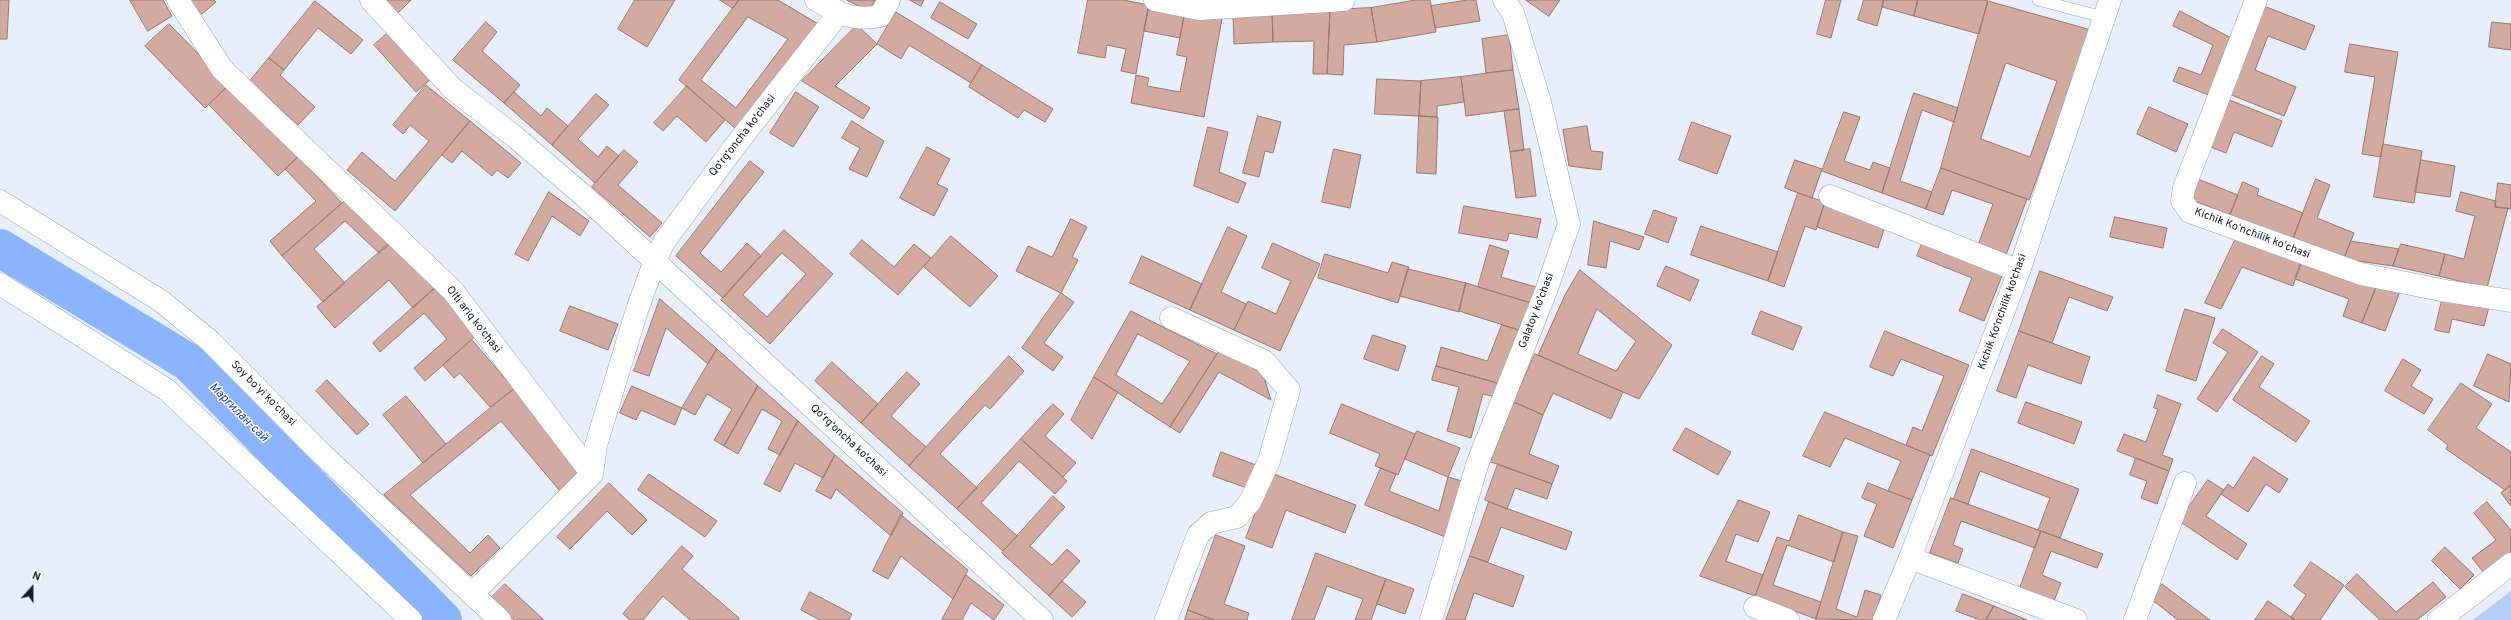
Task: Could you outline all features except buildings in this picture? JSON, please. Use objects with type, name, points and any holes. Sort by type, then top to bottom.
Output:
[{"type":"street","name":"Olti ariq ko'chasi","points":[[178,0],[222,69],[453,291],[592,474]]},
{"type":"street","points":[[371,0],[453,89],[515,137],[578,191],[654,263]]},
{"type":"street","points":[[816,0],[840,13],[864,20],[880,16],[889,0]]},
{"type":"street","points":[[1156,0],[1199,9],[1344,0]]},
{"type":"street","name":"Galatoy ko'chasi","points":[[1431,620],[1478,462],[1546,291],[1569,224],[1540,102],[1513,13],[1504,0]]},
{"type":"street","name":"Kichik Koʻnchilik koʻchasi","points":[[2256,0],[2184,188],[2182,201],[2190,212],[2361,274],[2446,291],[2511,301]]},
{"type":"street","name":"Kichik Ko‘nchilik ko‘chasi","points":[[1884,620],[1910,558],[2020,271],[2107,8]]},
{"type":"street","name":"Qo‘rg‘oncha ko‘chasi","points":[[592,474],[596,445],[654,263],[664,242],[734,146],[840,13]]},
{"type":"street","points":[[1830,196],[2020,271]]},
{"type":"street","name":"Soy boʻyi koʻchasi","points":[[0,201],[161,301],[210,341],[322,454],[500,620]]},
{"type":"street","name":"Qo‘rg‘oncha ko‘chasi","points":[[654,263],[1042,620]]},
{"type":"street","points":[[0,284],[167,390],[411,620]]},
{"type":"street","points":[[1166,620],[1198,535],[1211,523],[1237,517],[1250,502],[1269,461],[1288,390],[1264,361],[1171,318]]},
{"type":"street","points":[[472,594],[592,474]]},
{"type":"street","points":[[2135,620],[2185,483]]},
{"type":"street","points":[[1910,558],[2076,620]]},
{"type":"street","points":[[2439,620],[2511,564]]},
{"type":"street","points":[[1755,607],[1780,619]]},
{"type":"lane","points":[[2038,0],[2107,8]]},
{"type":"shaded area","points":[[2511,591],[2511,620],[2473,620]]},
{"type":"waterway","name":"Маргилан-сай","points":[[0,248],[188,362],[443,620]]}]
